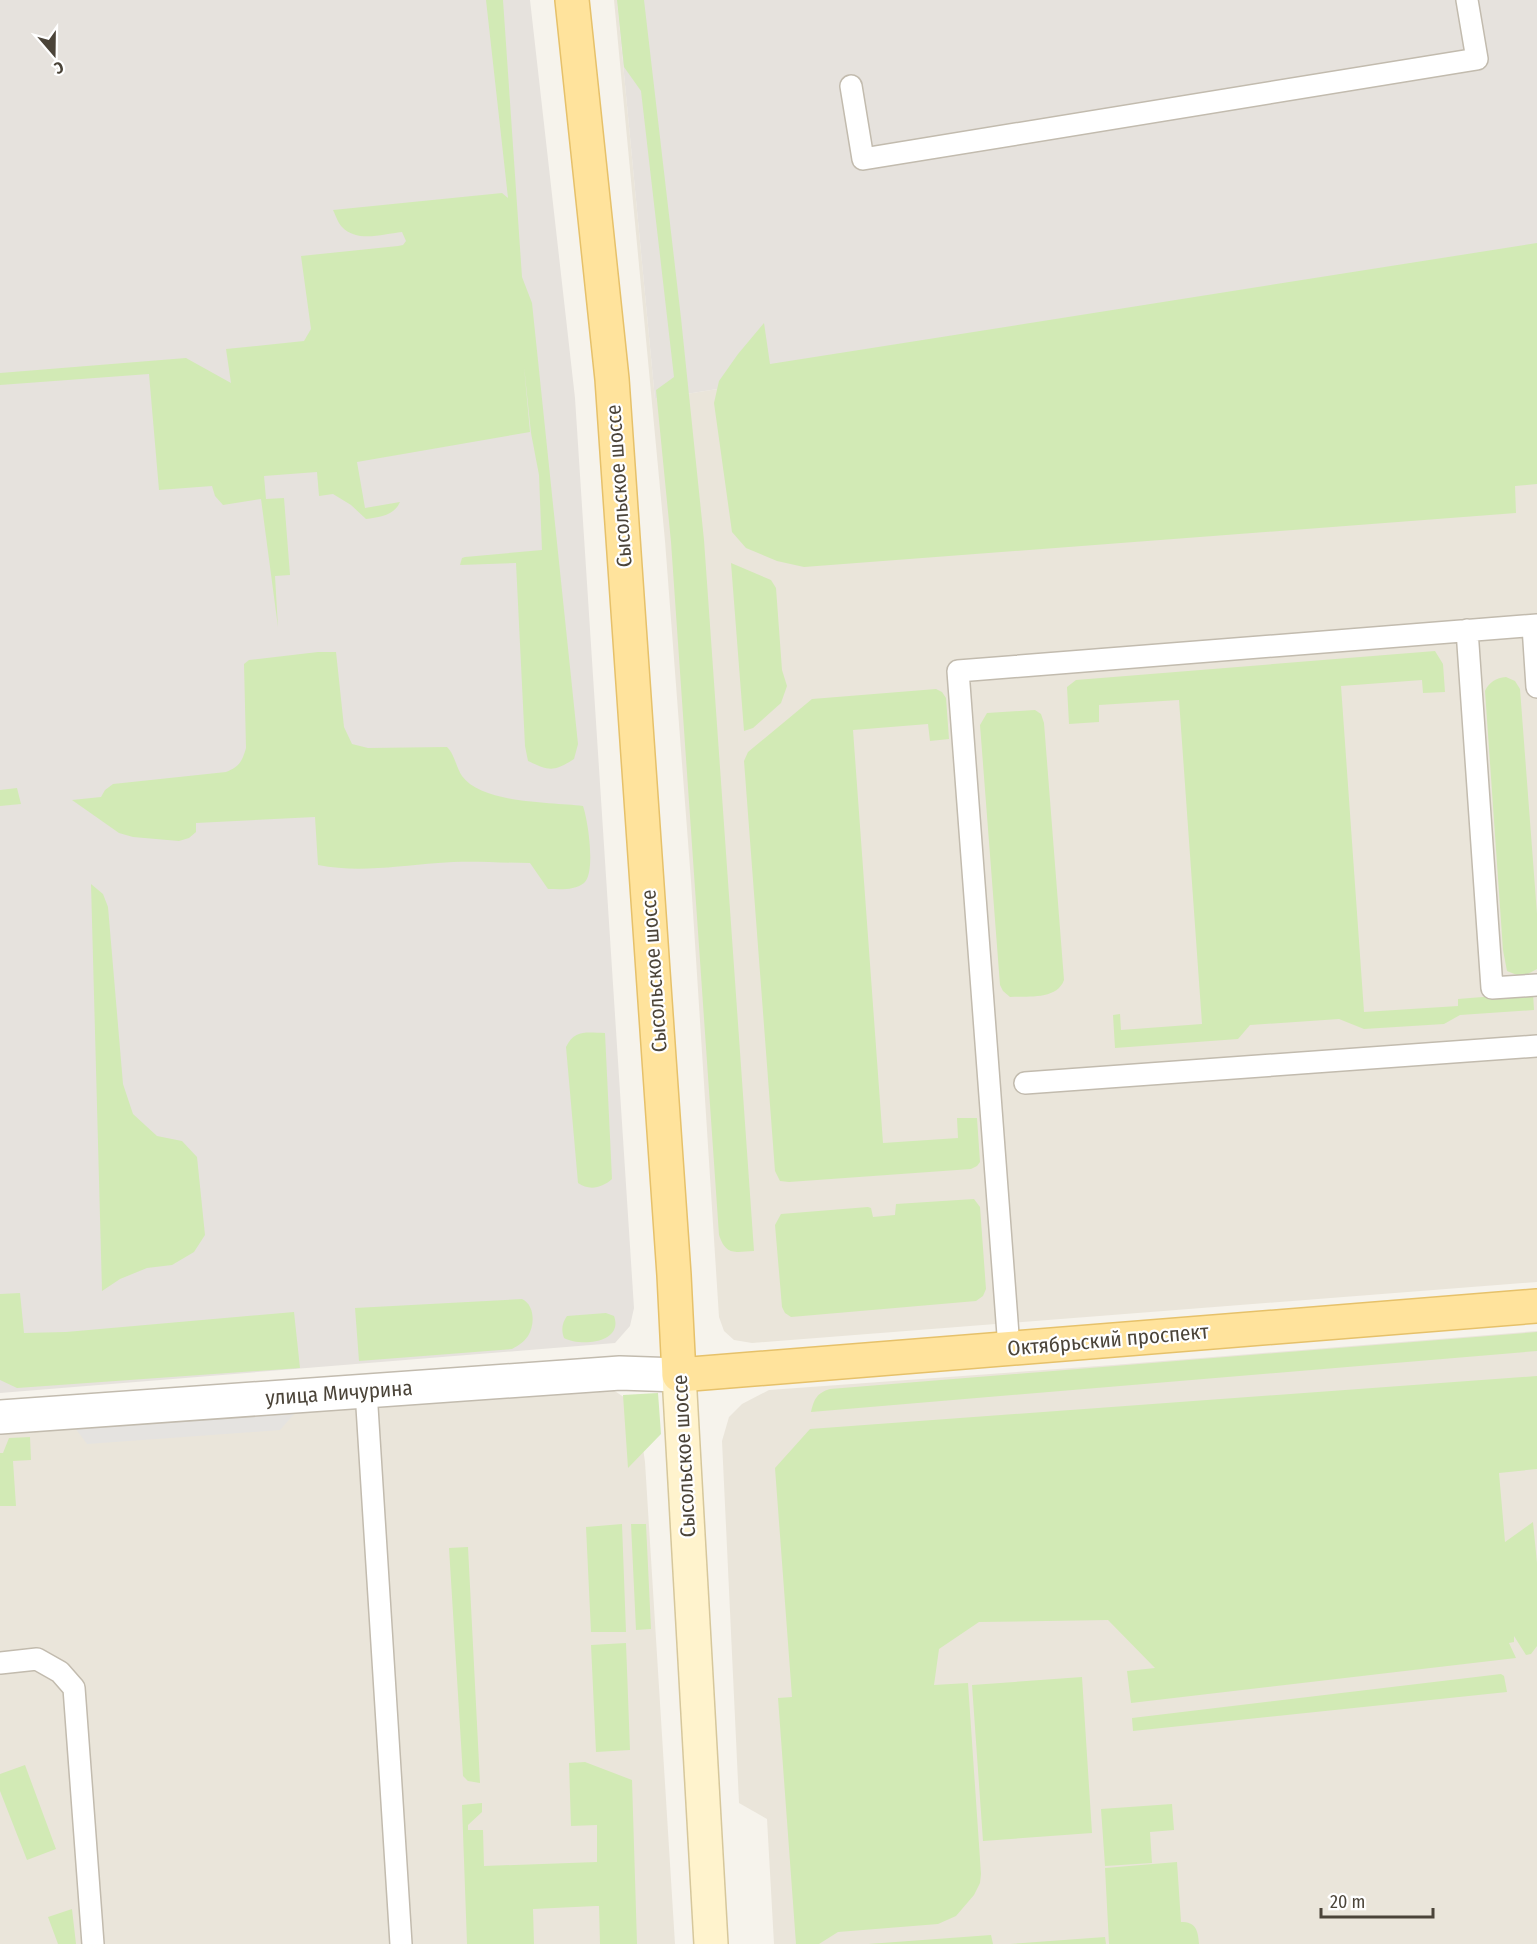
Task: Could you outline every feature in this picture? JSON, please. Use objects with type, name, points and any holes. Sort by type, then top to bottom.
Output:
[{"type":"main road","name":"Сысольское шоссе","points":[[572,0],[612,380],[673,1251],[711,1944]]},
{"type":"main road","name":"Октябрьский проспект","points":[[679,1375],[1537,1306]]},
{"type":"street","name":"улица Мичурина","points":[[0,1417],[620,1373],[679,1375]]},
{"type":"lane","points":[[851,86],[863,159],[1477,59],[1467,0]]},
{"type":"lane","points":[[1009,1348],[958,671],[1535,626],[1537,687]]},
{"type":"lane","points":[[1467,630],[1492,988],[1537,985]]},
{"type":"lane","points":[[1025,1083],[1537,1046]]},
{"type":"lane","points":[[366,1391],[401,1944]]},
{"type":"lane","points":[[0,1663],[37,1659],[60,1672],[74,1688],[93,1944]]},
{"type":"shaded area","points":[[0,0],[530,0],[575,398],[634,1308],[630,1326],[615,1343],[0,1393]]},
{"type":"shaded area","points":[[614,0],[617,0],[655,399],[1537,258],[1537,1282],[752,1343],[734,1340],[724,1331],[719,1317],[691,881],[665,541]]},
{"type":"shaded area","points":[[617,0],[1537,0],[1537,258],[655,399]]},
{"type":"shaded area","points":[[1537,1331],[1537,1944],[774,1944],[767,1819],[739,1803],[722,1441],[729,1417],[742,1404],[769,1390]]},
{"type":"shaded area","points":[[588,1383],[613,1390],[627,1399],[639,1421],[645,1462],[675,1944],[0,1944],[0,1429]]},
{"type":"shaded area","points":[[295,1413],[280,1430],[87,1444],[75,1428]]},
{"type":"green space","points":[[486,0],[503,0],[522,277],[532,303],[578,744],[574,759],[551,769],[528,761],[525,746],[516,563],[460,565],[462,558],[465,557],[542,550],[539,475],[531,433],[524,366],[530,432],[357,462],[365,508],[400,502],[386,515],[366,519],[351,505],[333,494],[319,496],[317,472],[264,476],[266,499],[284,498],[290,575],[275,576],[278,627],[261,499],[223,505],[215,496],[212,486],[159,490],[149,374],[0,385],[0,373],[186,358],[231,383],[226,349],[304,341],[311,329],[301,256],[398,246],[403,245],[406,241],[402,232],[370,236],[355,235],[341,225],[333,210],[502,193],[508,198]]},
{"type":"green space","points":[[617,0],[644,0],[681,318],[704,540],[754,1251],[728,1250],[719,1235],[671,542],[656,390],[674,377],[641,91],[624,67]]},
{"type":"green space","points":[[1537,243],[1537,484],[1515,486],[1516,513],[804,567],[777,561],[746,548],[732,532],[714,403],[719,381],[764,323],[770,364]]},
{"type":"green space","points":[[731,563],[771,580],[776,588],[782,670],[787,686],[781,703],[753,728],[744,731]]},
{"type":"green space","points":[[1435,651],[1443,664],[1445,692],[1423,693],[1422,680],[1341,686],[1364,1012],[1458,1006],[1458,999],[1533,993],[1534,1010],[1460,1015],[1444,1024],[1364,1029],[1339,1019],[1250,1025],[1238,1039],[1115,1048],[1113,1015],[1120,1014],[1121,1030],[1202,1024],[1179,700],[1099,705],[1099,722],[1069,724],[1067,687],[1076,680]]},
{"type":"green space","points":[[336,652],[344,727],[352,744],[368,748],[447,747],[462,776],[485,792],[518,800],[583,806],[589,834],[590,858],[590,869],[584,883],[571,888],[548,889],[530,863],[461,862],[363,869],[318,865],[315,817],[196,823],[196,832],[189,838],[179,841],[133,837],[119,833],[72,800],[101,797],[105,790],[113,784],[226,772],[234,768],[241,760],[246,748],[244,664],[249,660]]},
{"type":"green space","points":[[1506,677],[1515,681],[1520,689],[1537,914],[1537,969],[1522,977],[1507,971],[1503,950],[1485,691],[1493,681]]},
{"type":"green space","points":[[936,689],[946,698],[949,739],[930,741],[928,724],[853,730],[883,1143],[958,1138],[957,1118],[977,1118],[980,1162],[971,1169],[780,1181],[775,1171],[744,761],[748,752],[812,699]]},
{"type":"green space","points":[[1035,710],[1041,714],[1044,723],[1064,980],[1055,991],[1049,994],[1010,997],[1000,985],[980,725],[987,713]]},
{"type":"green space","points":[[17,788],[21,804],[0,806],[0,790]]},
{"type":"green space","points":[[91,884],[103,894],[108,907],[123,1084],[133,1114],[157,1136],[182,1141],[197,1157],[205,1235],[194,1252],[172,1265],[147,1268],[120,1279],[102,1291]]},
{"type":"green space","points":[[582,1033],[605,1033],[612,1179],[604,1185],[591,1188],[578,1183],[566,1047],[573,1037]]},
{"type":"green space","points":[[974,1199],[980,1207],[986,1289],[983,1296],[976,1301],[791,1317],[785,1313],[782,1307],[775,1225],[781,1214],[868,1207],[871,1208],[873,1217],[895,1215],[896,1204]]},
{"type":"green space","points":[[20,1293],[24,1333],[66,1332],[294,1312],[300,1368],[17,1388],[0,1380],[0,1294]]},
{"type":"green space","points":[[522,1299],[531,1310],[532,1326],[525,1340],[512,1349],[359,1361],[355,1308]]},
{"type":"green space","points":[[606,1313],[614,1316],[615,1325],[613,1332],[607,1337],[589,1342],[571,1341],[564,1338],[562,1327],[567,1316]]},
{"type":"green space","points":[[1537,1332],[1537,1351],[811,1412],[817,1397],[830,1389]]},
{"type":"green space","points":[[1537,1376],[1537,1469],[1499,1473],[1505,1542],[1533,1522],[1537,1563],[1537,1646],[1531,1654],[1526,1655],[1514,1636],[1514,1642],[1509,1643],[1516,1658],[1131,1703],[1127,1671],[1155,1668],[1108,1620],[979,1622],[939,1649],[934,1685],[968,1683],[981,1874],[980,1883],[974,1895],[956,1916],[938,1924],[838,1932],[819,1944],[796,1944],[778,1698],[792,1697],[775,1468],[810,1429]]},
{"type":"green space","points":[[658,1393],[661,1434],[628,1468],[623,1395]]},
{"type":"green space","points":[[30,1437],[31,1460],[13,1461],[16,1506],[0,1506],[0,1453],[3,1453],[9,1438]]},
{"type":"green space","points":[[622,1524],[626,1632],[591,1632],[586,1527]]},
{"type":"green space","points":[[631,1524],[646,1524],[651,1629],[636,1630]]},
{"type":"green space","points":[[468,1547],[480,1783],[468,1781],[463,1776],[449,1548]]},
{"type":"green space","points":[[626,1643],[630,1750],[596,1752],[591,1645]]},
{"type":"green space","points":[[1501,1674],[1504,1676],[1507,1692],[1133,1731],[1132,1718]]},
{"type":"green space","points":[[1082,1677],[1092,1833],[983,1841],[972,1685]]},
{"type":"green space","points":[[585,1762],[632,1780],[637,1944],[600,1944],[599,1906],[596,1906],[533,1909],[534,1944],[467,1944],[462,1805],[482,1803],[482,1812],[468,1825],[468,1830],[483,1830],[484,1866],[597,1862],[597,1825],[571,1826],[569,1763]]},
{"type":"green space","points":[[25,1765],[56,1849],[27,1860],[0,1791],[0,1774]]},
{"type":"green space","points":[[1172,1804],[1174,1830],[1150,1832],[1152,1863],[1105,1866],[1101,1809]]},
{"type":"green space","points":[[1177,1862],[1181,1922],[1193,1925],[1199,1944],[1109,1944],[1105,1868]]},
{"type":"green space","points":[[72,1909],[76,1944],[58,1944],[48,1917]]},
{"type":"green space","points":[[991,1935],[993,1944],[868,1944]]},
{"type":"green space","points":[[1105,1937],[1106,1944],[1010,1944]]}]
